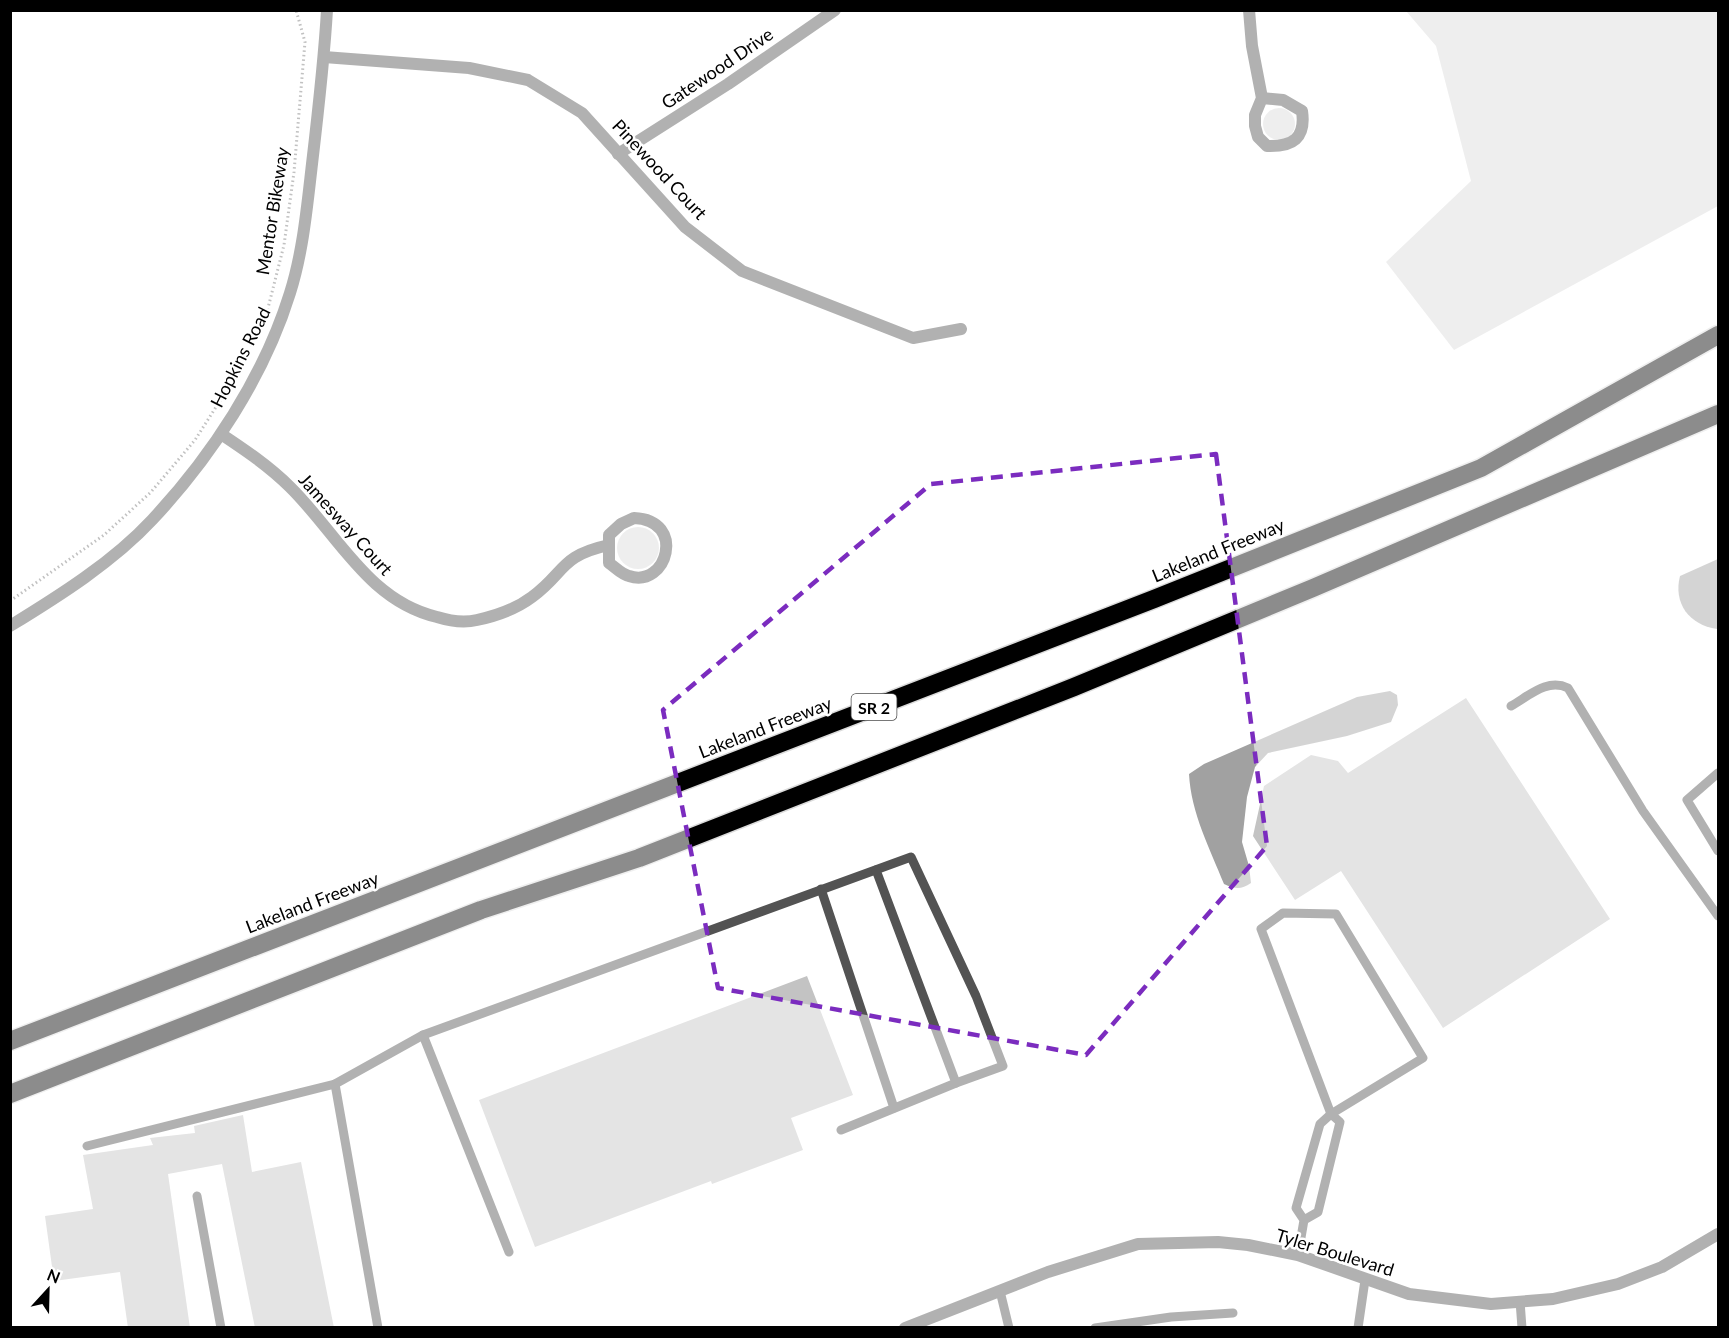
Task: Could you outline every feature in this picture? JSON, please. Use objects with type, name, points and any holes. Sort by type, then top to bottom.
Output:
[{"type":"highway","name":"Lakeland Freeway","points":[[10,1041],[1154,599],[1481,468],[1719,335]]},
{"type":"highway","points":[[10,1094],[481,910],[639,858],[1074,687],[1313,588],[1719,414]]},
{"type":"street","name":"Hopkins Road","points":[[10,626],[109,557],[150,522],[221,434],[262,360],[290,293],[308,202],[327,10]]},
{"type":"street","name":"Gatewood Drive","points":[[618,154],[728,84],[835,10]]},
{"type":"street","points":[[1249,10],[1252,46],[1262,98],[1255,115],[1258,136],[1267,146],[1281,147],[1291,143],[1300,134],[1304,125],[1302,111],[1283,100],[1262,98]]},
{"type":"street","name":"Pinewood Court","points":[[324,57],[469,68],[528,80],[582,113],[686,226],[742,271],[913,338],[961,329]]},
{"type":"street","name":"Jamesway Court","points":[[221,434],[256,457],[290,487],[373,583],[395,601],[418,613],[454,621],[475,621],[505,612],[532,597],[568,560],[584,551],[609,545]]},
{"type":"street","points":[[634,518],[654,522],[667,539],[667,551],[660,567],[642,578],[630,577],[609,563],[609,545],[609,535],[621,524],[634,518]]},
{"type":"street","name":"Tyler Boulevard","points":[[905,1328],[1048,1272],[1138,1244],[1218,1242],[1298,1255],[1409,1294],[1491,1304],[1553,1299],[1618,1284],[1662,1267],[1719,1234]]},
{"type":"lane","points":[[1511,706],[1550,684],[1568,688],[1643,811],[1719,916]]},
{"type":"lane","points":[[1719,773],[1687,800],[1719,852]]},
{"type":"lane","points":[[87,1146],[335,1084],[423,1035],[911,857],[976,996],[1003,1066],[841,1130]]},
{"type":"lane","points":[[876,870],[956,1083]]},
{"type":"lane","points":[[821,890],[894,1108]]},
{"type":"lane","points":[[1298,1255],[1304,1220],[1296,1208],[1320,1124],[1332,1114],[1423,1058],[1336,914],[1283,913],[1261,929],[1332,1114],[1340,1122],[1317,1212],[1304,1220]]},
{"type":"lane","points":[[423,1035],[509,1252]]},
{"type":"lane","points":[[335,1084],[378,1328]]},
{"type":"lane","points":[[197,1196],[221,1328]]},
{"type":"lane","points":[[1358,1328],[1365,1280]]},
{"type":"lane","points":[[1000,1290],[1009,1328]]},
{"type":"lane","points":[[1520,1301],[1522,1328]]},
{"type":"lane","points":[[1095,1328],[1171,1317],[1233,1313]]},
{"type":"lane","points":[[1168,1328],[1171,1317]]},
{"type":"path","name":"Mentor Bikeway","points":[[10,601],[104,535],[151,492],[195,440],[230,385],[254,339],[267,312],[284,245],[294,171],[305,42],[296,10]]},
{"type":"highlighted area","points":[[1216,454],[1267,846],[1086,1055],[718,988],[663,710],[931,484]]},
{"type":"shaded area","points":[[1406,11],[1718,11],[1718,206],[1454,350],[1386,262],[1471,181],[1436,46]]},
{"type":"shaded area","points":[[1279,108],[1291,112],[1295,124],[1291,136],[1279,140],[1267,136],[1263,124],[1267,112]]},
{"type":"shaded area","points":[[638,527],[653,533],[659,548],[653,563],[638,569],[623,563],[617,548],[623,533]]},
{"type":"shaded area","points":[[1718,559],[1717,629],[1707,627],[1691,618],[1681,604],[1678,586],[1680,576]]},
{"type":"shaded area","points":[[1390,691],[1397,695],[1398,705],[1391,722],[1347,736],[1268,753],[1255,767],[1247,797],[1242,842],[1251,883],[1238,888],[1224,884],[1197,817],[1189,774],[1204,764],[1357,697]]},
{"type":"building","points":[[1466,698],[1610,919],[1443,1028],[1341,871],[1295,900],[1253,836],[1264,786],[1311,755],[1338,761],[1348,773]]},
{"type":"building","points":[[807,976],[853,1095],[791,1118],[803,1150],[712,1184],[711,1181],[535,1247],[479,1100]]},
{"type":"building","points":[[243,1115],[252,1172],[301,1162],[334,1328],[255,1328],[222,1164],[168,1174],[190,1328],[128,1328],[120,1272],[54,1281],[45,1216],[93,1209],[83,1155],[153,1145],[150,1138],[195,1133],[194,1126]]}]
